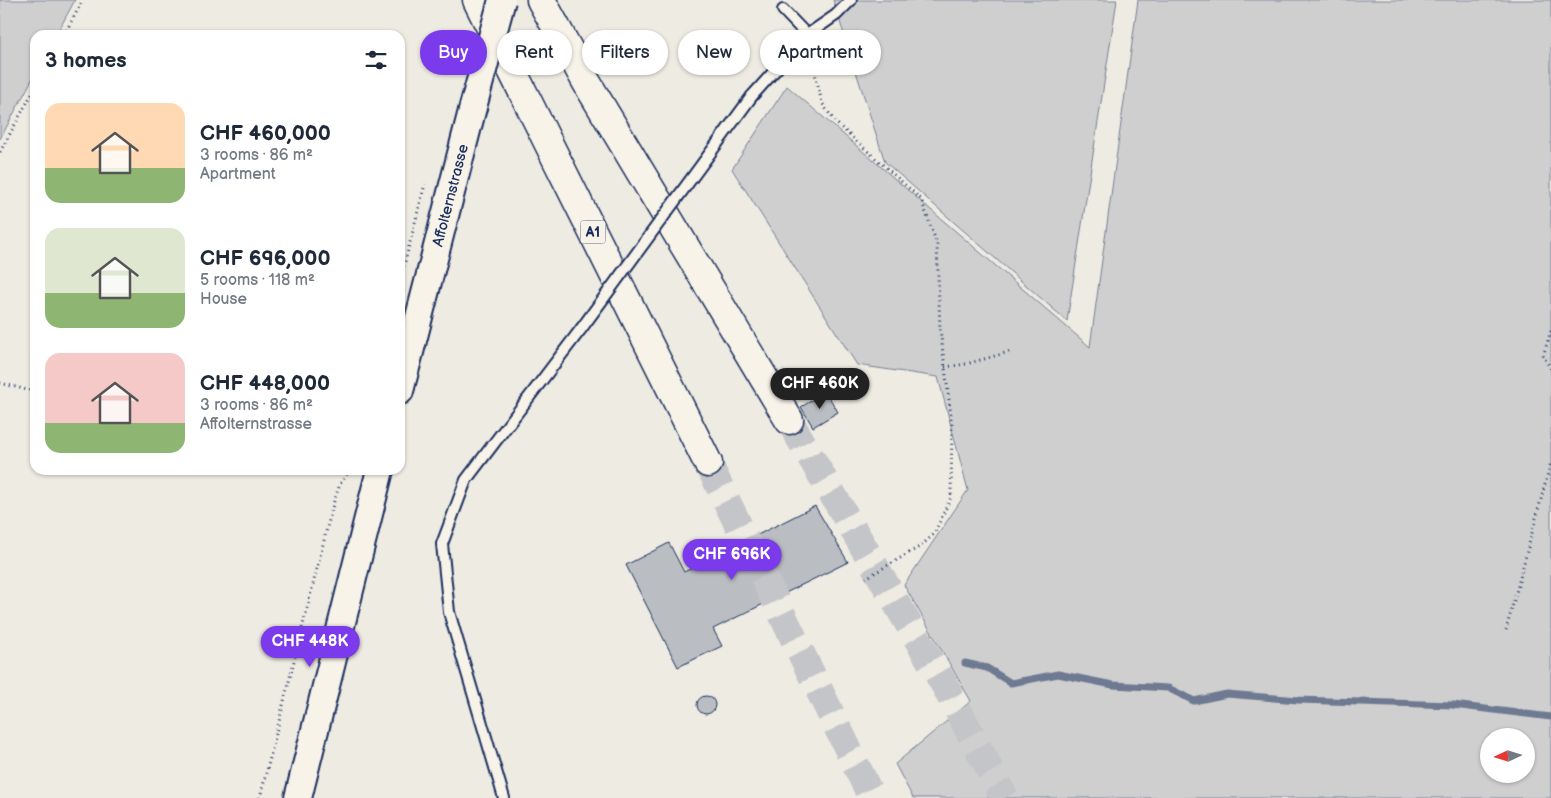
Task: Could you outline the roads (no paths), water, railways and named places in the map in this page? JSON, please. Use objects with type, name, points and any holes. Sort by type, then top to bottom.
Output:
[{"type":"highway","name":"A1","points":[[477,0],[708,463]]},
{"type":"highway","points":[[541,0],[588,83],[789,420]]},
{"type":"street","name":"Affolternstrasse","points":[[405,372],[502,0]]},
{"type":"street","points":[[298,798],[379,475]]},
{"type":"lane","points":[[814,30],[836,15],[851,0]]},
{"type":"lane","points":[[783,10],[802,30]]},
{"type":"lane","points":[[504,798],[449,612],[442,544],[466,480],[752,96],[771,75]]},
{"type":"waterway","points":[[965,663],[987,668],[1011,683],[1058,674],[1113,685],[1168,688],[1194,701],[1227,694],[1298,700],[1453,705],[1551,717]]},
{"type":"tunnel","points":[[789,420],[945,686],[1005,798]]},
{"type":"tunnel","points":[[708,463],[872,798]]}]
